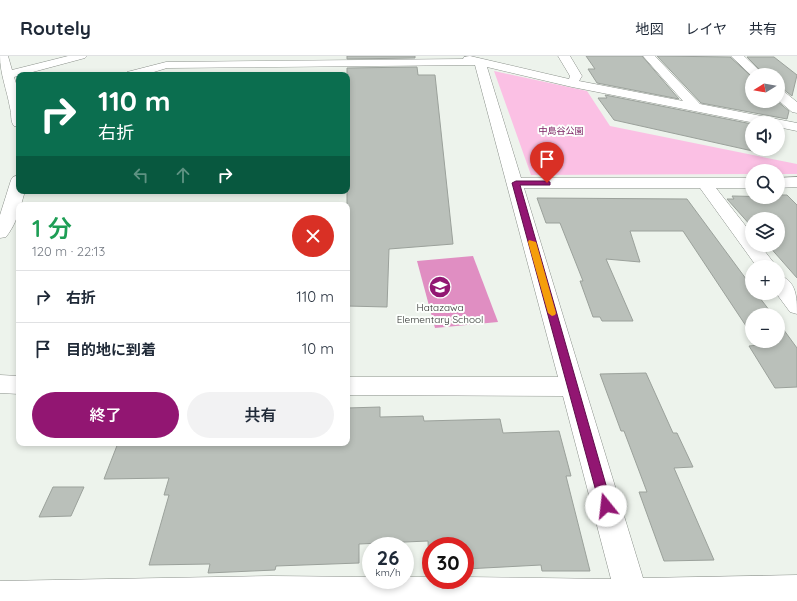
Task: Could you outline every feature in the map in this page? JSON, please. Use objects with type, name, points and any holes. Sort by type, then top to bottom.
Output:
[{"type":"street","points":[[2,56],[8,75],[14,109]]},
{"type":"street","points":[[20,72],[81,56]]},
{"type":"street","points":[[139,72],[170,61],[210,56]]},
{"type":"street","points":[[457,56],[572,83],[745,116]]},
{"type":"street","points":[[564,56],[576,76],[572,83]]},
{"type":"street","points":[[649,56],[695,106]]},
{"type":"street","points":[[736,56],[750,68]]},
{"type":"street","points":[[170,61],[480,62]]},
{"type":"street","points":[[480,62],[516,183],[632,598]]},
{"type":"street","points":[[8,75],[16,73]]},
{"type":"street","points":[[785,99],[797,109]]},
{"type":"street","points":[[785,125],[797,127]]},
{"type":"street","points":[[785,183],[797,182]]},
{"type":"street","points":[[516,183],[745,183]]},
{"type":"street","points":[[705,184],[762,260]]},
{"type":"street","points":[[0,233],[12,208],[16,192]]},
{"type":"street","points":[[785,291],[797,307]]},
{"type":"street","points":[[0,384],[16,385]]},
{"type":"street","points":[[350,386],[573,387]]},
{"type":"street","points":[[0,597],[632,598],[797,591]]},
{"type":"green space","name":"中島谷公園","points":[[494,71],[587,91],[610,126],[745,153],[745,156],[758,156],[797,164],[797,174],[785,174],[785,164],[745,164],[745,174],[531,175]]},
{"type":"shaded area","points":[[473,256],[498,322],[435,328],[417,261]]},
{"type":"building","points":[[347,56],[415,56],[415,58],[347,59]]},
{"type":"building","points":[[586,56],[642,56],[679,99],[597,83],[588,69],[595,69]]},
{"type":"building","points":[[657,56],[730,57],[745,71],[745,108],[785,108],[789,111],[787,119],[785,119],[785,116],[771,116],[701,103]]},
{"type":"building","points":[[747,57],[774,57],[797,75],[792,96],[785,91],[785,68],[758,68]]},
{"type":"building","points":[[417,67],[418,75],[435,75],[453,244],[389,249],[387,307],[350,306],[350,202],[347,202],[347,194],[350,194],[350,72],[347,72],[347,68]]},
{"type":"building","points":[[605,95],[745,123],[745,149],[614,120],[598,98],[607,98]]},
{"type":"building","points":[[785,195],[787,195],[797,205],[797,278],[785,264],[785,260],[781,260],[774,252],[785,252],[785,212],[745,212],[745,219],[727,199],[734,199],[732,196],[745,196],[745,204],[785,204]]},
{"type":"building","points":[[537,198],[687,199],[745,278],[745,300],[761,300],[768,308],[745,308],[745,324],[683,231],[630,231],[640,262],[606,259],[633,321],[602,321],[600,317],[593,317],[580,281],[583,281],[560,223],[546,223]]},
{"type":"building","points":[[785,332],[797,348],[797,387],[775,388],[750,348],[785,348]]},
{"type":"building","points":[[646,373],[673,433],[677,433],[693,467],[674,468],[714,560],[664,561],[639,492],[647,492],[624,431],[621,431],[600,374]]},
{"type":"building","points":[[380,407],[380,417],[423,416],[424,421],[500,419],[503,433],[559,431],[571,476],[566,476],[590,571],[542,571],[541,565],[474,569],[474,537],[422,537],[422,541],[414,542],[414,537],[362,537],[362,544],[359,544],[359,563],[276,566],[275,570],[208,573],[210,564],[149,565],[169,495],[164,495],[169,478],[104,479],[117,446],[350,446],[350,408]]},
{"type":"building","points":[[53,487],[84,487],[71,516],[39,517]]},
{"type":"slow traffic","points":[[532,242],[552,313]]},
{"type":"place","name":"Hatazawa Elementary School","points":[[440,287]]},
{"type":"route","points":[[547,183],[516,183],[606,506]]}]
